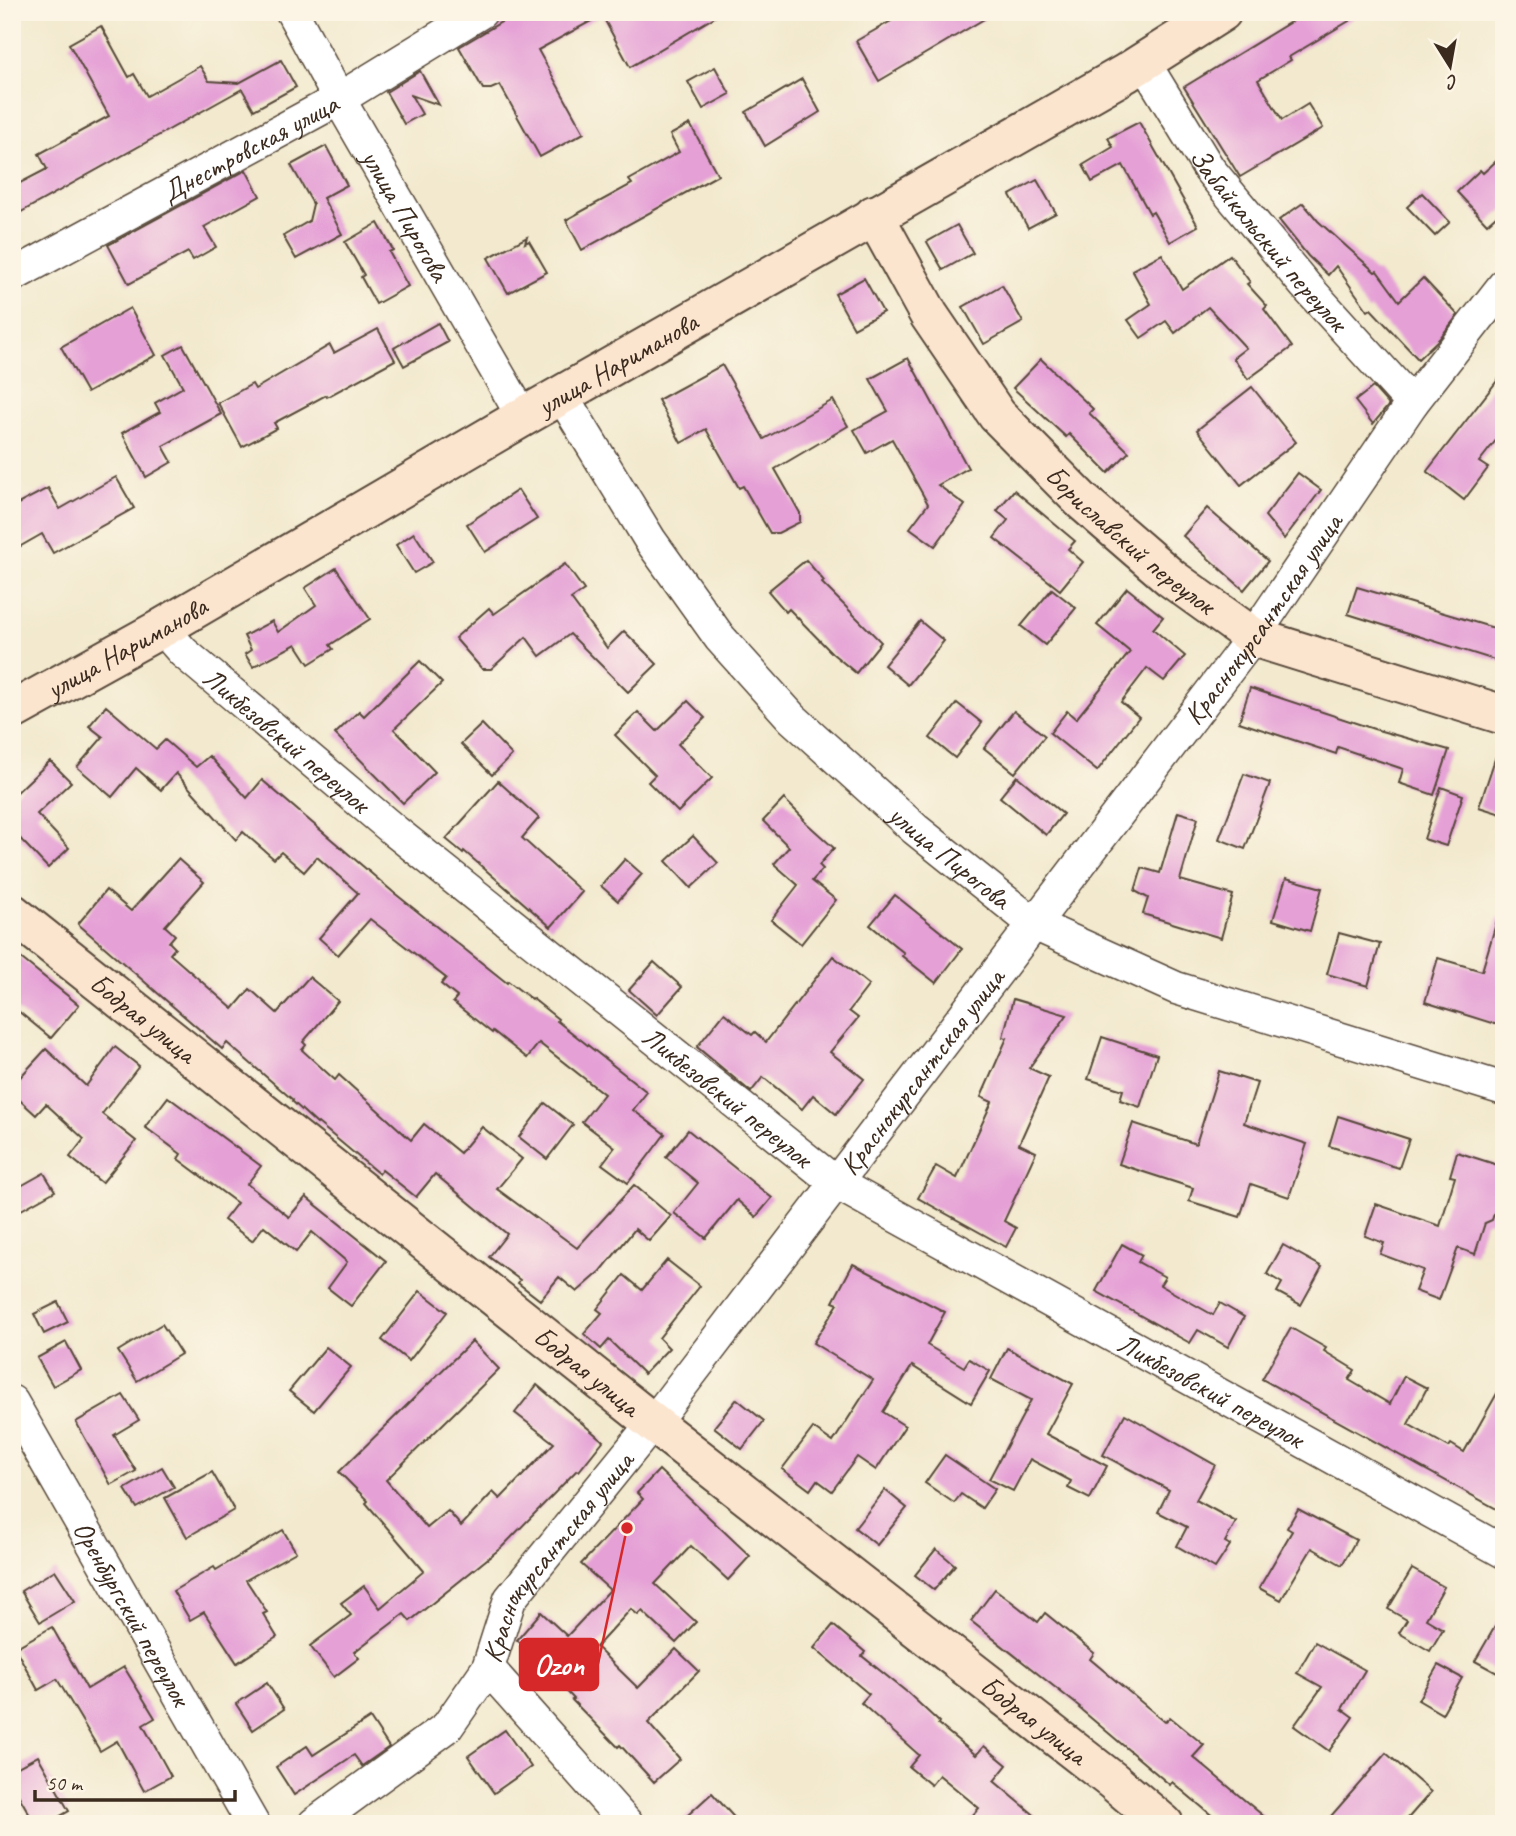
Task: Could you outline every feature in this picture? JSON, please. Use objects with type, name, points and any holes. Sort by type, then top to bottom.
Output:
[{"type":"street","name":"улица Пирогова","points":[[292,12],[339,99],[523,417]]},
{"type":"street","name":"Днестровская улица","points":[[12,276],[339,99],[481,12]]},
{"type":"street","name":"улица Нариманова","points":[[12,711],[163,628],[523,417],[1143,61],[1222,12]]},
{"type":"street","name":"Забайкальский переулок","points":[[1143,61],[1209,169],[1305,285],[1412,404]]},
{"type":"street","name":"Бориславский переулок","points":[[874,215],[929,315],[997,415],[1082,501],[1171,578],[1253,637],[1504,715]]},
{"type":"street","name":"Краснокурсантская улица","points":[[314,1824],[447,1727],[488,1668],[510,1599],[653,1423],[1253,637],[1412,404],[1504,285]]},
{"type":"street","name":"улица Пирогова","points":[[562,396],[650,540],[719,638],[792,718],[905,820],[1034,924],[1176,988],[1504,1089]]},
{"type":"street","name":"Ликбезовский переулок","points":[[163,628],[183,652],[396,832],[836,1183],[1504,1552]]},
{"type":"street","name":"Бодрая улица","points":[[12,913],[653,1423],[1113,1781],[1164,1824]]},
{"type":"street","name":"Оренбургский переулок","points":[[12,1402],[253,1824]]},
{"type":"street","points":[[488,1668],[627,1824]]},
{"type":"building","points":[[518,12],[723,12],[630,67],[602,15],[538,50],[584,133],[540,157],[500,85],[483,89],[459,47]]},
{"type":"building","points":[[907,12],[996,12],[879,81],[856,41]]},
{"type":"building","points":[[1307,12],[1364,12],[1289,57],[1291,60],[1258,80],[1282,120],[1308,104],[1323,128],[1240,177],[1184,87]]},
{"type":"building","points":[[101,26],[129,77],[134,74],[147,96],[200,66],[209,81],[239,83],[281,60],[296,87],[254,110],[242,89],[12,217],[12,187],[47,169],[39,154],[109,116],[69,44]]},
{"type":"building","points":[[715,67],[730,94],[703,109],[688,82]]},
{"type":"building","points":[[420,71],[439,105],[411,95],[422,114],[404,124],[386,92]]},
{"type":"building","points":[[802,79],[820,112],[765,146],[746,112]]},
{"type":"building","points":[[1139,122],[1198,226],[1170,242],[1153,212],[1150,214],[1123,165],[1092,182],[1083,165],[1113,147],[1108,138]]},
{"type":"building","points":[[690,124],[718,175],[582,250],[566,220],[632,184],[629,180],[679,152],[670,135]]},
{"type":"building","points":[[326,146],[347,185],[323,198],[342,234],[296,259],[283,236],[309,221],[313,204],[291,165]]},
{"type":"building","points":[[1504,154],[1504,209],[1487,224],[1457,192],[1480,170],[1483,173]]},
{"type":"building","points":[[246,170],[260,196],[204,227],[216,247],[193,260],[188,252],[129,284],[108,245]]},
{"type":"building","points":[[1037,180],[1056,213],[1028,228],[1010,195]]},
{"type":"building","points":[[1422,193],[1450,222],[1435,236],[1407,207]]},
{"type":"building","points":[[1303,203],[1318,221],[1377,271],[1399,301],[1423,278],[1458,315],[1418,359],[1371,309],[1368,311],[1336,266],[1328,275],[1308,256],[1279,220]]},
{"type":"building","points":[[378,223],[393,250],[389,252],[408,286],[376,304],[361,277],[364,275],[345,242]]},
{"type":"building","points":[[957,225],[973,253],[943,270],[927,242]]},
{"type":"building","points":[[527,237],[525,243],[529,241],[547,272],[508,293],[488,258]]},
{"type":"building","points":[[1162,254],[1182,289],[1230,255],[1250,282],[1247,284],[1267,306],[1264,309],[1292,347],[1248,379],[1233,358],[1246,348],[1208,307],[1175,333],[1166,321],[1141,338],[1128,320],[1151,304],[1132,270]]},
{"type":"building","points":[[864,278],[883,312],[854,328],[835,294]]},
{"type":"building","points":[[1002,285],[1023,322],[984,344],[963,307]]},
{"type":"building","points":[[130,308],[156,355],[87,393],[61,347]]},
{"type":"building","points":[[438,323],[448,342],[404,366],[394,348]]},
{"type":"building","points":[[378,329],[395,360],[274,423],[277,428],[242,447],[218,403],[252,384],[255,389],[330,345],[334,353]]},
{"type":"building","points":[[183,345],[221,414],[163,446],[172,462],[146,477],[122,433],[160,412],[155,403],[183,387],[165,355]]},
{"type":"building","points":[[908,358],[968,468],[938,485],[965,505],[935,546],[910,528],[928,504],[892,439],[867,453],[854,430],[888,411],[870,379]]},
{"type":"building","points":[[1041,359],[1093,409],[1089,413],[1129,452],[1108,473],[1069,434],[1066,437],[1013,388]]},
{"type":"building","points":[[722,365],[764,439],[833,400],[848,426],[775,469],[800,513],[800,522],[778,533],[770,533],[743,486],[739,488],[706,429],[681,443],[658,400]]},
{"type":"building","points":[[1504,372],[1504,430],[1479,462],[1488,468],[1464,500],[1427,471]]},
{"type":"building","points":[[1252,387],[1296,442],[1241,485],[1197,430]]},
{"type":"building","points":[[1373,387],[1389,405],[1373,424],[1355,401]]},
{"type":"building","points":[[1298,473],[1321,490],[1284,539],[1265,516]]},
{"type":"building","points":[[116,477],[134,508],[53,553],[42,534],[12,551],[12,507],[48,488],[60,509]]},
{"type":"building","points":[[518,490],[537,519],[485,552],[467,524]]},
{"type":"building","points":[[1014,490],[1075,541],[1068,549],[1083,562],[1060,590],[994,538],[1008,520],[997,511]]},
{"type":"building","points":[[1207,508],[1268,561],[1244,590],[1183,536]]},
{"type":"building","points":[[414,533],[433,562],[414,573],[396,545]]},
{"type":"building","points":[[806,560],[824,581],[822,583],[881,642],[856,673],[833,654],[789,609],[786,612],[768,591]]},
{"type":"building","points":[[565,564],[584,590],[571,599],[607,648],[624,631],[657,664],[628,692],[570,634],[540,656],[526,637],[491,669],[482,669],[455,638],[489,608],[494,614]]},
{"type":"building","points":[[336,568],[370,619],[330,645],[333,649],[309,664],[296,644],[253,667],[245,654],[251,650],[244,636],[272,621],[278,632],[316,605],[305,588]]},
{"type":"building","points":[[1357,587],[1504,631],[1504,663],[1348,614]]},
{"type":"building","points":[[1127,588],[1163,617],[1153,629],[1185,656],[1164,681],[1147,668],[1121,702],[1139,717],[1097,771],[1050,733],[1067,711],[1076,719],[1130,652],[1097,625]]},
{"type":"building","points":[[1052,589],[1076,608],[1045,645],[1021,626]]},
{"type":"building","points":[[920,621],[944,641],[908,685],[884,665]]},
{"type":"building","points":[[420,661],[442,683],[394,729],[435,772],[403,803],[335,734],[359,711],[364,716]]},
{"type":"building","points":[[1250,688],[1374,729],[1449,750],[1434,795],[1399,783],[1403,769],[1338,747],[1336,754],[1239,722]]},
{"type":"building","points":[[688,701],[705,718],[678,744],[712,778],[678,812],[648,782],[655,775],[615,735],[638,712],[657,731]]},
{"type":"building","points":[[957,703],[982,723],[955,758],[930,738]]},
{"type":"building","points":[[106,706],[156,749],[165,740],[196,767],[209,756],[247,798],[262,780],[393,892],[507,983],[508,981],[532,998],[647,1092],[633,1110],[665,1134],[628,1183],[602,1164],[615,1147],[582,1122],[604,1094],[539,1043],[527,1058],[493,1031],[492,1033],[453,1002],[457,997],[441,984],[446,978],[370,919],[338,955],[319,938],[358,893],[317,857],[304,872],[281,852],[274,859],[243,832],[236,840],[176,773],[161,790],[136,768],[112,797],[77,767],[103,737],[89,726]]},
{"type":"building","points":[[1014,711],[1045,736],[1015,773],[984,748]]},
{"type":"building","points":[[482,724],[512,755],[492,775],[461,744]]},
{"type":"building","points":[[1500,744],[1504,745],[1504,815],[1479,807]]},
{"type":"building","points":[[50,761],[71,782],[37,814],[69,848],[48,868],[12,830],[12,797]]},
{"type":"building","points":[[1244,774],[1270,783],[1245,849],[1219,839]]},
{"type":"building","points":[[1017,776],[1063,814],[1046,835],[1000,797]]},
{"type":"building","points":[[498,781],[539,818],[522,838],[582,892],[551,927],[464,851],[463,853],[446,839]]},
{"type":"building","points":[[1441,787],[1463,795],[1446,846],[1424,839]]},
{"type":"building","points":[[784,799],[834,848],[819,865],[823,869],[812,881],[836,900],[801,944],[771,920],[798,885],[774,864],[789,847],[763,821]]},
{"type":"building","points":[[1178,812],[1198,818],[1180,880],[1233,895],[1221,938],[1143,914],[1148,898],[1135,891],[1142,868],[1160,873]]},
{"type":"building","points":[[693,836],[718,863],[691,888],[666,861]]},
{"type":"building","points":[[178,859],[204,882],[165,926],[175,935],[169,942],[175,948],[170,954],[233,1009],[250,989],[277,1013],[309,977],[338,1001],[303,1042],[306,1045],[302,1050],[335,1080],[339,1075],[411,1140],[424,1124],[460,1153],[482,1127],[522,1159],[497,1189],[577,1248],[634,1185],[671,1216],[649,1241],[635,1229],[601,1271],[577,1292],[559,1277],[540,1300],[518,1283],[520,1280],[489,1257],[507,1234],[435,1174],[416,1197],[382,1170],[379,1174],[317,1124],[227,1043],[222,1049],[78,924],[106,890],[131,911]]},
{"type":"building","points":[[625,859],[642,874],[618,901],[601,886]]},
{"type":"building","points":[[1286,878],[1322,888],[1310,931],[1273,920]]},
{"type":"building","points":[[895,895],[962,949],[936,983],[902,956],[904,953],[870,925]]},
{"type":"building","points":[[1498,917],[1504,918],[1504,1027],[1425,1002],[1438,958],[1482,971]]},
{"type":"building","points":[[1339,933],[1380,944],[1368,986],[1327,974]]},
{"type":"building","points":[[12,951],[79,1005],[51,1038],[12,1006]]},
{"type":"building","points":[[833,956],[869,985],[849,1011],[858,1018],[830,1052],[864,1079],[836,1114],[813,1095],[802,1109],[763,1077],[751,1092],[697,1047],[724,1013],[752,1035],[755,1032],[766,1042]]},
{"type":"building","points":[[654,962],[682,987],[657,1015],[629,990]]},
{"type":"building","points":[[1013,999],[1067,1015],[1029,1068],[1049,1077],[1019,1144],[1036,1152],[1004,1221],[1016,1228],[1006,1247],[918,1198],[936,1166],[957,1178],[992,1102],[981,1097],[1007,1038],[1003,1037]]},
{"type":"building","points":[[1102,1037],[1157,1055],[1140,1107],[1120,1100],[1123,1090],[1088,1079]]},
{"type":"building","points":[[115,1047],[139,1066],[102,1114],[136,1141],[102,1183],[70,1157],[84,1139],[46,1104],[36,1115],[12,1093],[12,1086],[46,1049],[86,1086]]},
{"type":"building","points":[[1219,1071],[1257,1083],[1244,1123],[1307,1144],[1289,1197],[1251,1184],[1240,1217],[1189,1201],[1193,1188],[1119,1164],[1133,1123],[1196,1144]]},
{"type":"building","points":[[168,1097],[261,1166],[247,1184],[289,1217],[306,1197],[386,1261],[351,1306],[328,1288],[347,1262],[312,1232],[296,1252],[264,1226],[252,1241],[224,1220],[237,1203],[178,1159],[181,1154],[145,1127]]},
{"type":"building","points":[[545,1103],[573,1125],[547,1159],[519,1137]]},
{"type":"building","points":[[1338,1116],[1409,1139],[1399,1168],[1329,1146]]},
{"type":"building","points":[[688,1130],[772,1198],[756,1217],[737,1200],[706,1238],[674,1213],[698,1183],[666,1157]]},
{"type":"building","points":[[1457,1152],[1504,1167],[1504,1183],[1492,1220],[1485,1223],[1475,1254],[1458,1248],[1439,1300],[1415,1291],[1423,1270],[1380,1254],[1384,1243],[1365,1236],[1376,1204],[1440,1226],[1455,1177],[1450,1176]]},
{"type":"building","points":[[44,1173],[55,1191],[12,1215],[12,1191]]},
{"type":"building","points":[[1122,1244],[1142,1255],[1138,1262],[1165,1277],[1160,1285],[1213,1315],[1220,1303],[1244,1317],[1228,1347],[1198,1330],[1190,1343],[1096,1291]]},
{"type":"building","points":[[1283,1245],[1322,1267],[1301,1305],[1277,1292],[1282,1283],[1267,1274]]},
{"type":"building","points":[[667,1260],[700,1286],[659,1338],[669,1348],[644,1374],[609,1340],[601,1349],[584,1334],[602,1313],[597,1309],[624,1275],[642,1290]]},
{"type":"building","points":[[853,1264],[945,1312],[927,1345],[964,1367],[969,1359],[990,1371],[971,1403],[912,1366],[883,1412],[905,1426],[876,1470],[857,1457],[832,1491],[817,1480],[810,1490],[782,1469],[813,1428],[833,1442],[873,1380],[813,1343],[838,1304],[833,1302]]},
{"type":"building","points":[[420,1291],[447,1312],[409,1361],[382,1340]]},
{"type":"building","points":[[58,1302],[68,1322],[44,1334],[34,1314]]},
{"type":"building","points":[[162,1324],[181,1354],[137,1381],[118,1351]]},
{"type":"building","points":[[1291,1328],[1326,1348],[1324,1351],[1355,1370],[1349,1380],[1390,1404],[1404,1376],[1427,1388],[1408,1424],[1449,1447],[1451,1444],[1464,1452],[1504,1381],[1504,1513],[1262,1379]]},
{"type":"building","points":[[472,1341],[499,1369],[386,1480],[427,1528],[448,1511],[461,1526],[493,1492],[500,1499],[554,1443],[515,1413],[537,1385],[603,1441],[579,1471],[577,1470],[502,1547],[410,1621],[404,1614],[354,1652],[359,1658],[334,1677],[310,1646],[351,1615],[341,1603],[364,1586],[380,1608],[424,1571],[366,1503],[368,1501],[339,1472]]},
{"type":"building","points":[[66,1342],[81,1370],[53,1386],[37,1358]]},
{"type":"building","points":[[326,1347],[351,1367],[314,1411],[289,1391]]},
{"type":"building","points":[[1007,1348],[1073,1384],[1046,1434],[1107,1466],[1090,1499],[1068,1488],[1071,1481],[1030,1459],[1013,1491],[989,1479],[1031,1400],[991,1379]]},
{"type":"building","points":[[123,1395],[139,1420],[114,1435],[136,1471],[111,1485],[76,1422]]},
{"type":"building","points":[[737,1399],[764,1421],[742,1449],[714,1427]]},
{"type":"building","points":[[1125,1414],[1215,1465],[1196,1500],[1236,1522],[1225,1542],[1230,1545],[1215,1568],[1177,1546],[1187,1527],[1158,1512],[1169,1490],[1103,1455]]},
{"type":"building","points":[[945,1455],[995,1489],[982,1508],[961,1494],[954,1503],[925,1483]]},
{"type":"building","points":[[162,1467],[174,1487],[137,1508],[125,1489]]},
{"type":"building","points":[[659,1470],[750,1556],[728,1580],[691,1546],[655,1584],[696,1622],[676,1643],[642,1611],[638,1615],[631,1609],[596,1647],[638,1688],[676,1649],[699,1671],[648,1723],[680,1759],[654,1782],[620,1745],[618,1747],[572,1700],[574,1699],[547,1668],[517,1640],[541,1612],[567,1636],[610,1590],[581,1564],[643,1499],[637,1493]]},
{"type":"building","points":[[212,1472],[234,1510],[187,1537],[165,1498]]},
{"type":"building","points":[[885,1490],[907,1508],[877,1545],[855,1528]]},
{"type":"building","points":[[1298,1509],[1356,1540],[1342,1565],[1312,1548],[1281,1600],[1259,1588],[1292,1531],[1287,1528]]},
{"type":"building","points":[[283,1530],[296,1552],[246,1580],[267,1612],[263,1614],[277,1637],[237,1663],[204,1612],[190,1620],[173,1591],[214,1567],[216,1570]]},
{"type":"building","points":[[936,1549],[955,1565],[934,1590],[915,1575]]},
{"type":"building","points":[[1412,1569],[1444,1587],[1426,1619],[1443,1629],[1430,1651],[1399,1633],[1407,1620],[1388,1609]]},
{"type":"building","points":[[55,1570],[75,1601],[40,1622],[21,1591]]},
{"type":"building","points":[[995,1589],[1038,1622],[1045,1613],[1094,1653],[1090,1659],[1165,1722],[1170,1717],[1204,1745],[1193,1757],[1273,1824],[1222,1824],[1172,1782],[1170,1785],[1080,1707],[971,1621]]},
{"type":"building","points":[[1504,1611],[1504,1661],[1497,1673],[1475,1661]]},
{"type":"building","points":[[833,1625],[865,1652],[862,1656],[908,1693],[939,1722],[938,1724],[976,1755],[984,1746],[1007,1765],[994,1781],[1045,1824],[965,1824],[979,1808],[939,1775],[931,1785],[909,1767],[919,1755],[861,1703],[869,1694],[814,1648]]},
{"type":"building","points":[[52,1627],[87,1689],[124,1667],[155,1718],[143,1725],[171,1776],[144,1791],[117,1741],[100,1751],[57,1679],[38,1690],[15,1648]]},
{"type":"building","points":[[1315,1642],[1365,1670],[1342,1709],[1353,1717],[1329,1751],[1294,1726],[1322,1687],[1297,1673]]},
{"type":"building","points":[[1438,1665],[1462,1678],[1442,1714],[1418,1700]]},
{"type":"building","points":[[267,1683],[284,1709],[253,1730],[236,1704]]},
{"type":"building","points":[[370,1718],[389,1747],[362,1766],[354,1755],[294,1795],[276,1767],[307,1746],[313,1755]]},
{"type":"building","points":[[505,1730],[531,1767],[494,1793],[468,1756]]},
{"type":"building","points":[[1386,1753],[1431,1792],[1403,1824],[1324,1824]]},
{"type":"building","points":[[38,1756],[69,1811],[46,1824],[35,1824],[12,1784],[12,1770]]},
{"type":"building","points":[[712,1793],[740,1824],[678,1824]]},
{"type":"place","name":"Ozon","points":[[627,1528]]}]
